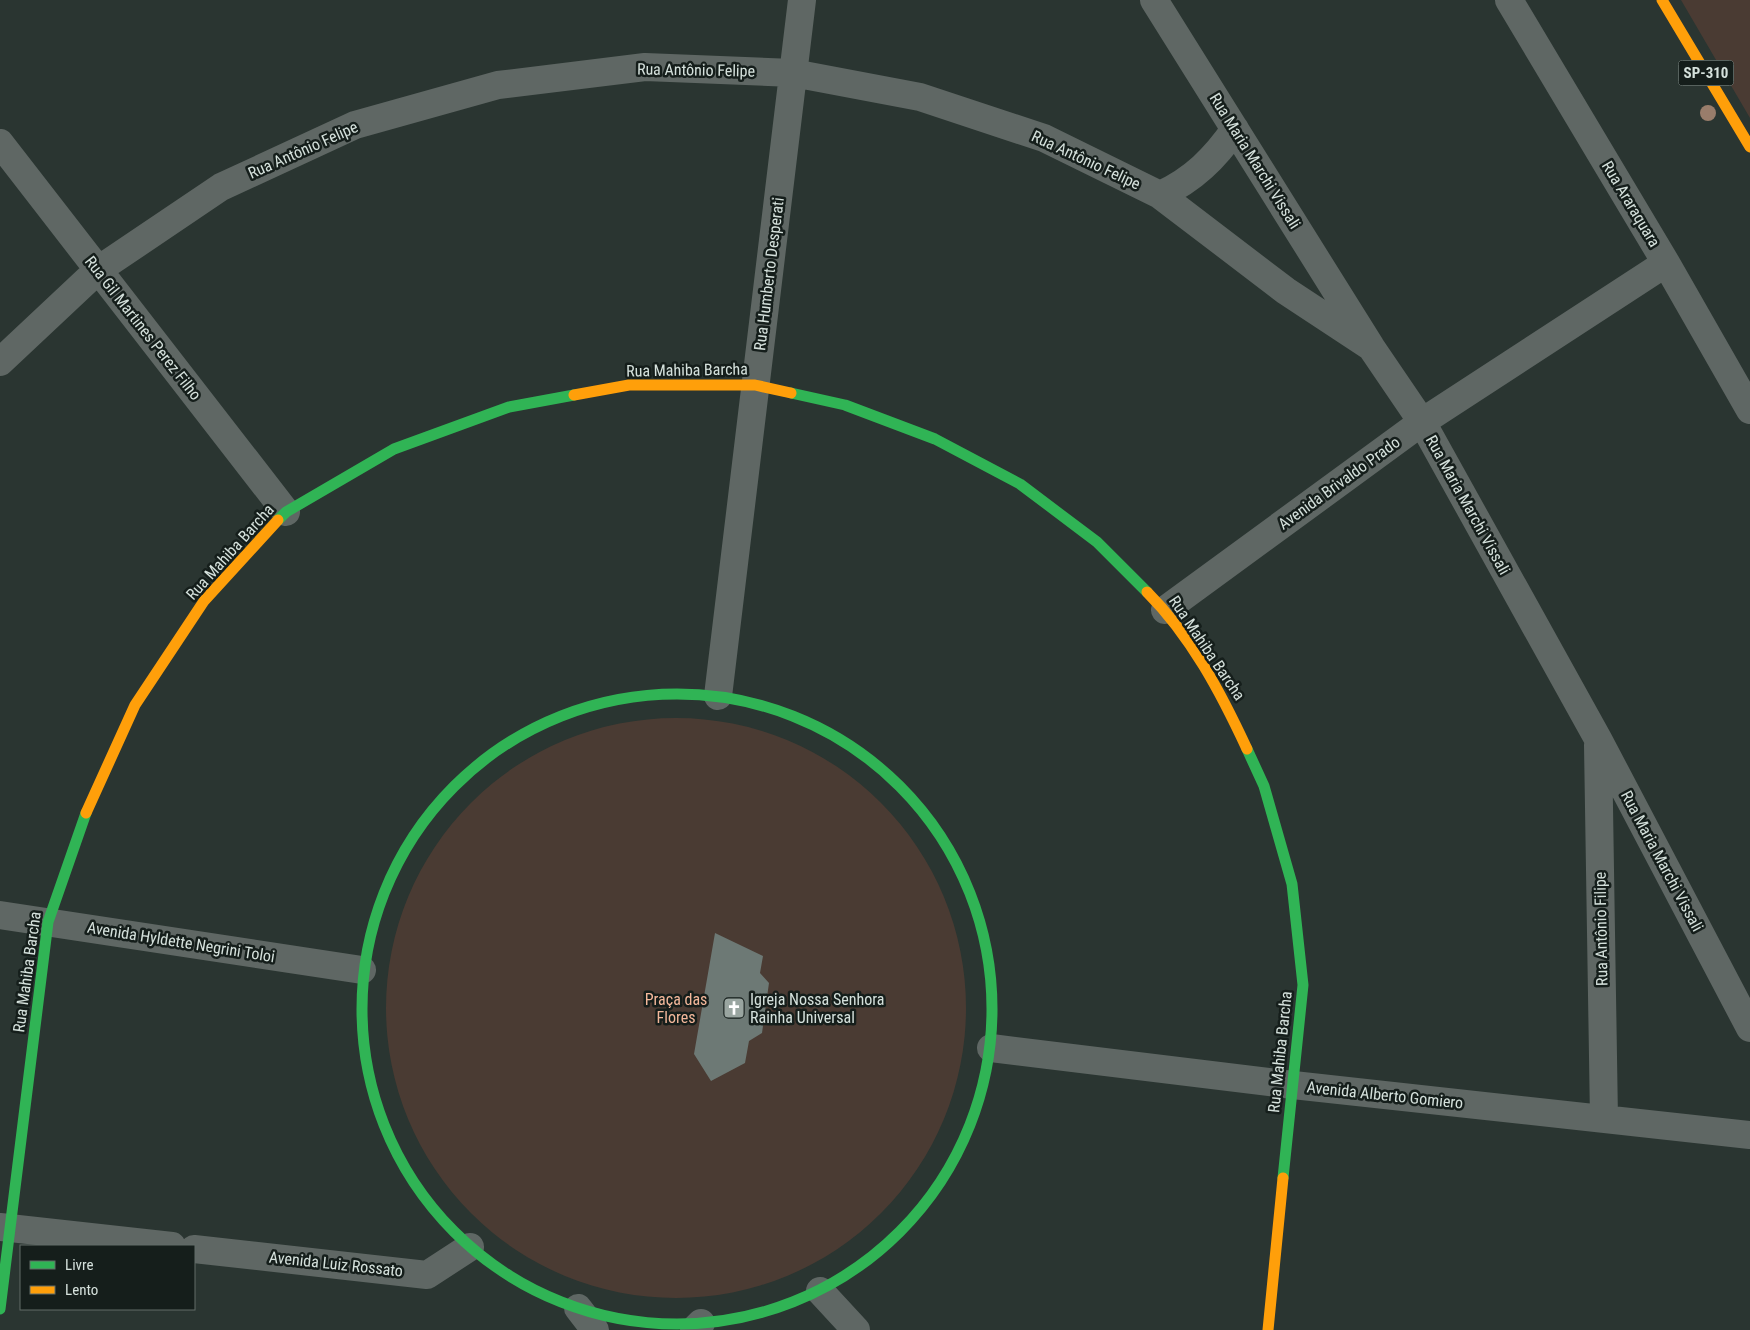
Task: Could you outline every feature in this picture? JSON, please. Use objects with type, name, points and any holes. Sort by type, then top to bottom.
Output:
[{"type":"main road","name":"SP-310","points":[[1662,0],[1750,147]]},
{"type":"main road","name":"Rua Mahiba Barcha","points":[[0,1309],[6,1228],[48,922],[84,818],[135,705],[204,601],[286,512],[394,449],[509,407],[629,385],[755,385],[845,404],[935,439],[1020,484],[1097,542],[1165,610],[1222,694],[1264,786],[1292,884],[1303,984],[1268,1330]]},
{"type":"main road","points":[[655,695],[718,696],[778,710],[834,736],[884,772],[927,817],[960,868],[982,926],[992,986],[991,1048],[978,1108],[956,1156],[917,1215],[872,1258],[820,1291],[762,1313],[697,1327],[639,1322],[578,1308],[522,1283],[470,1247],[428,1203],[394,1150],[372,1093],[361,1032],[362,970],[376,909],[401,853],[437,802],[482,760],[535,726],[594,704],[655,695]]},
{"type":"street","name":"Rua Humberto Desperati","points":[[718,696],[802,0]]},
{"type":"street","name":"Rua Maria Marchi Vissali","points":[[1154,0],[1371,347],[1422,422],[1598,739],[1750,1028]]},
{"type":"street","name":"Rua Araraquara","points":[[1509,0],[1666,262],[1750,410]]},
{"type":"street","name":"Rua Antônio Felipe","points":[[0,362],[98,270],[221,187],[355,125],[498,85],[635,68],[793,73],[930,100],[1044,138],[1160,196],[1286,292],[1371,347]]},
{"type":"street","points":[[1160,196],[1181,186],[1202,169],[1220,150],[1235,129]]},
{"type":"street","name":"Rua Gil Martines Perez Filho","points":[[0,143],[286,512]]},
{"type":"street","name":"Avenida Brivaldo Prado","points":[[1165,610],[1422,422],[1666,262]]},
{"type":"street","name":"Rua Antônio Filipe","points":[[1598,739],[1604,1119]]},
{"type":"street","name":"Avenida Hyldette Negrini Toloi","points":[[0,915],[362,970]]},
{"type":"street","name":"Avenida Alberto Gomiero","points":[[991,1048],[1294,1085],[1750,1135]]},
{"type":"street","points":[[6,1228],[163,1245]]},
{"type":"street","name":"Avenida Luiz Rossato","points":[[195,1249],[427,1275],[470,1247]]},
{"type":"street","points":[[820,1291],[856,1330]]},
{"type":"street","points":[[578,1308],[595,1330]]},
{"type":"green space","points":[[1681,0],[1750,0],[1750,118]]},
{"type":"green space","name":"Praça das Flores","points":[[676,718],[732,724],[760,731],[787,741],[837,767],[881,803],[917,847],[943,897],[953,924],[960,952],[966,1008],[960,1064],[953,1092],[943,1119],[917,1169],[881,1213],[837,1249],[787,1275],[760,1285],[732,1292],[676,1298],[620,1292],[592,1285],[565,1275],[515,1249],[471,1213],[435,1169],[409,1119],[399,1092],[392,1064],[386,1008],[392,952],[399,924],[409,897],[435,847],[471,803],[515,767],[565,741],[592,731],[620,724]]},
{"type":"building","name":"Igreja Nossa Senhora Rainha Universal","points":[[715,933],[763,956],[760,973],[769,983],[762,1033],[749,1041],[745,1063],[711,1081],[694,1054]]},
{"type":"traffic: fast","points":[[791,393],[845,405],[935,439],[1020,484],[1097,542],[1147,592]]},
{"type":"traffic: fast","points":[[278,520],[286,512],[394,449],[509,407],[574,395]]},
{"type":"traffic: fast","points":[[677,694],[738,700],[798,718],[852,747],[900,786],[939,834],[968,888],[986,948],[992,1009],[986,1070],[968,1130],[939,1184],[900,1232],[852,1271],[798,1300],[738,1318],[677,1324],[616,1318],[556,1300],[502,1271],[454,1232],[415,1184],[386,1130],[368,1070],[362,1009],[368,948],[386,888],[415,834],[454,786],[502,747],[556,718],[616,700],[677,694]]},
{"type":"traffic: fast","points":[[1247,749],[1264,786],[1292,884],[1303,985],[1283,1178]]},
{"type":"traffic: fast","points":[[0,1309],[48,922],[86,813]]},
{"type":"traffic: slow","points":[[1662,0],[1750,147]]},
{"type":"traffic: slow","points":[[574,395],[629,385],[755,385],[791,393]]},
{"type":"traffic: slow","points":[[86,813],[135,705],[204,601],[278,520]]},
{"type":"traffic: slow","points":[[1147,592],[1178,627],[1204,666],[1227,707],[1247,749]]},
{"type":"traffic: slow","points":[[1268,1330],[1283,1178]]},
{"type":"place","name":"Igreja Nossa Senhora Rainha Universal","points":[[734,1008]]}]
